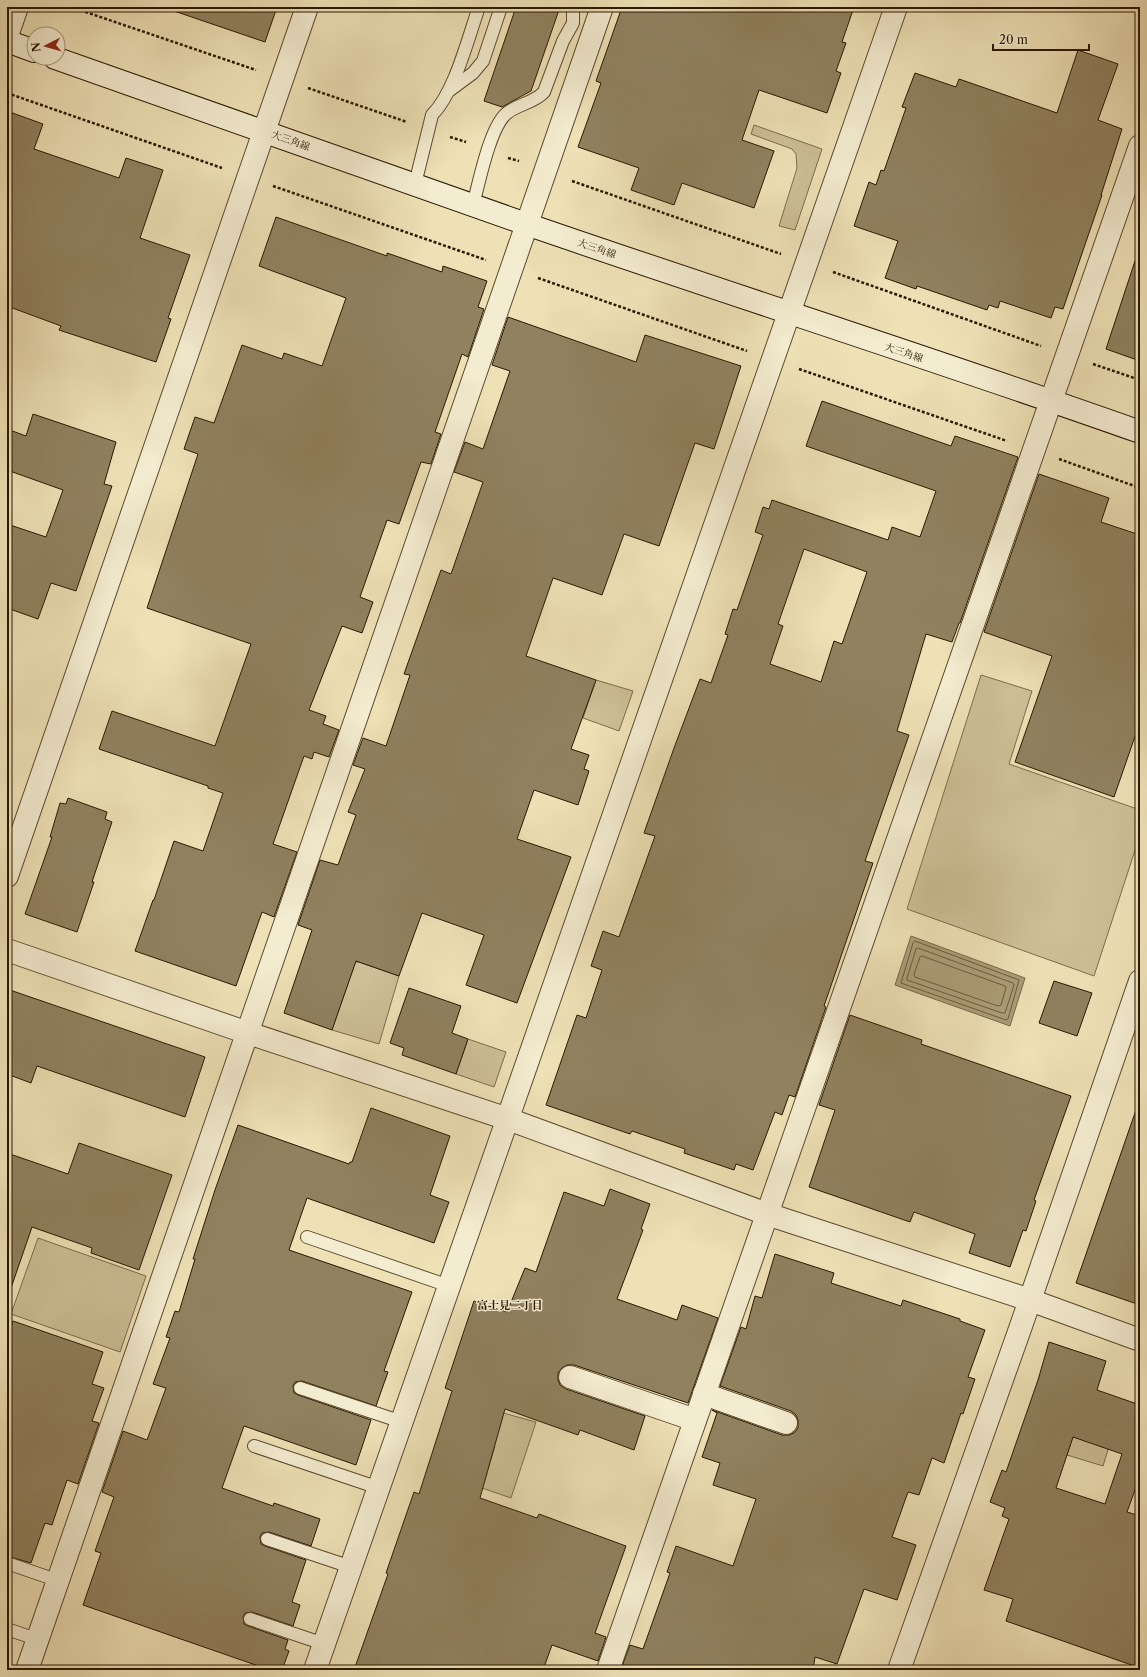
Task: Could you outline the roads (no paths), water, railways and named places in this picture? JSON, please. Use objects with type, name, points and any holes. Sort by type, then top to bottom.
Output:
[{"type":"street","points":[[7,36],[17,7]]},
{"type":"street","points":[[7,876],[263,130],[307,7]]},
{"type":"street","points":[[27,1670],[39,1640],[602,7]]},
{"type":"street","points":[[315,1670],[896,7]]},
{"type":"street","points":[[7,41],[26,48]]},
{"type":"street","name":"大三角線","points":[[66,62],[527,224],[1140,432]]},
{"type":"street","points":[[608,1670],[1140,146]]},
{"type":"street","points":[[7,950],[248,1033],[508,1119],[767,1214],[1030,1300],[1140,1340]]},
{"type":"street","points":[[899,1670],[1030,1300],[1140,981]]},
{"type":"street","points":[[570,1377],[695,1420]]},
{"type":"street","points":[[704,1394],[786,1423]]},
{"type":"lane","points":[[415,184],[432,115],[438,110],[450,90],[478,7]]},
{"type":"lane","points":[[450,90],[473,73],[483,61],[501,7]]},
{"type":"lane","points":[[473,205],[488,150],[499,122],[507,112],[539,97],[544,92],[563,41],[573,23],[572,7]]},
{"type":"lane","points":[[307,1237],[449,1286]]},
{"type":"lane","points":[[300,1388],[402,1422]]},
{"type":"lane","points":[[254,1446],[379,1488]]},
{"type":"lane","points":[[267,1539],[351,1567]]},
{"type":"lane","points":[[7,1563],[59,1581]]},
{"type":"lane","points":[[250,1619],[324,1644]]},
{"type":"lane","points":[[7,1629],[39,1640]]},
{"type":"water","points":[[911,936],[1025,978],[1010,1026],[895,985]]},
{"type":"district","name":"富士見二丁目","points":[[510,1305]]}]
